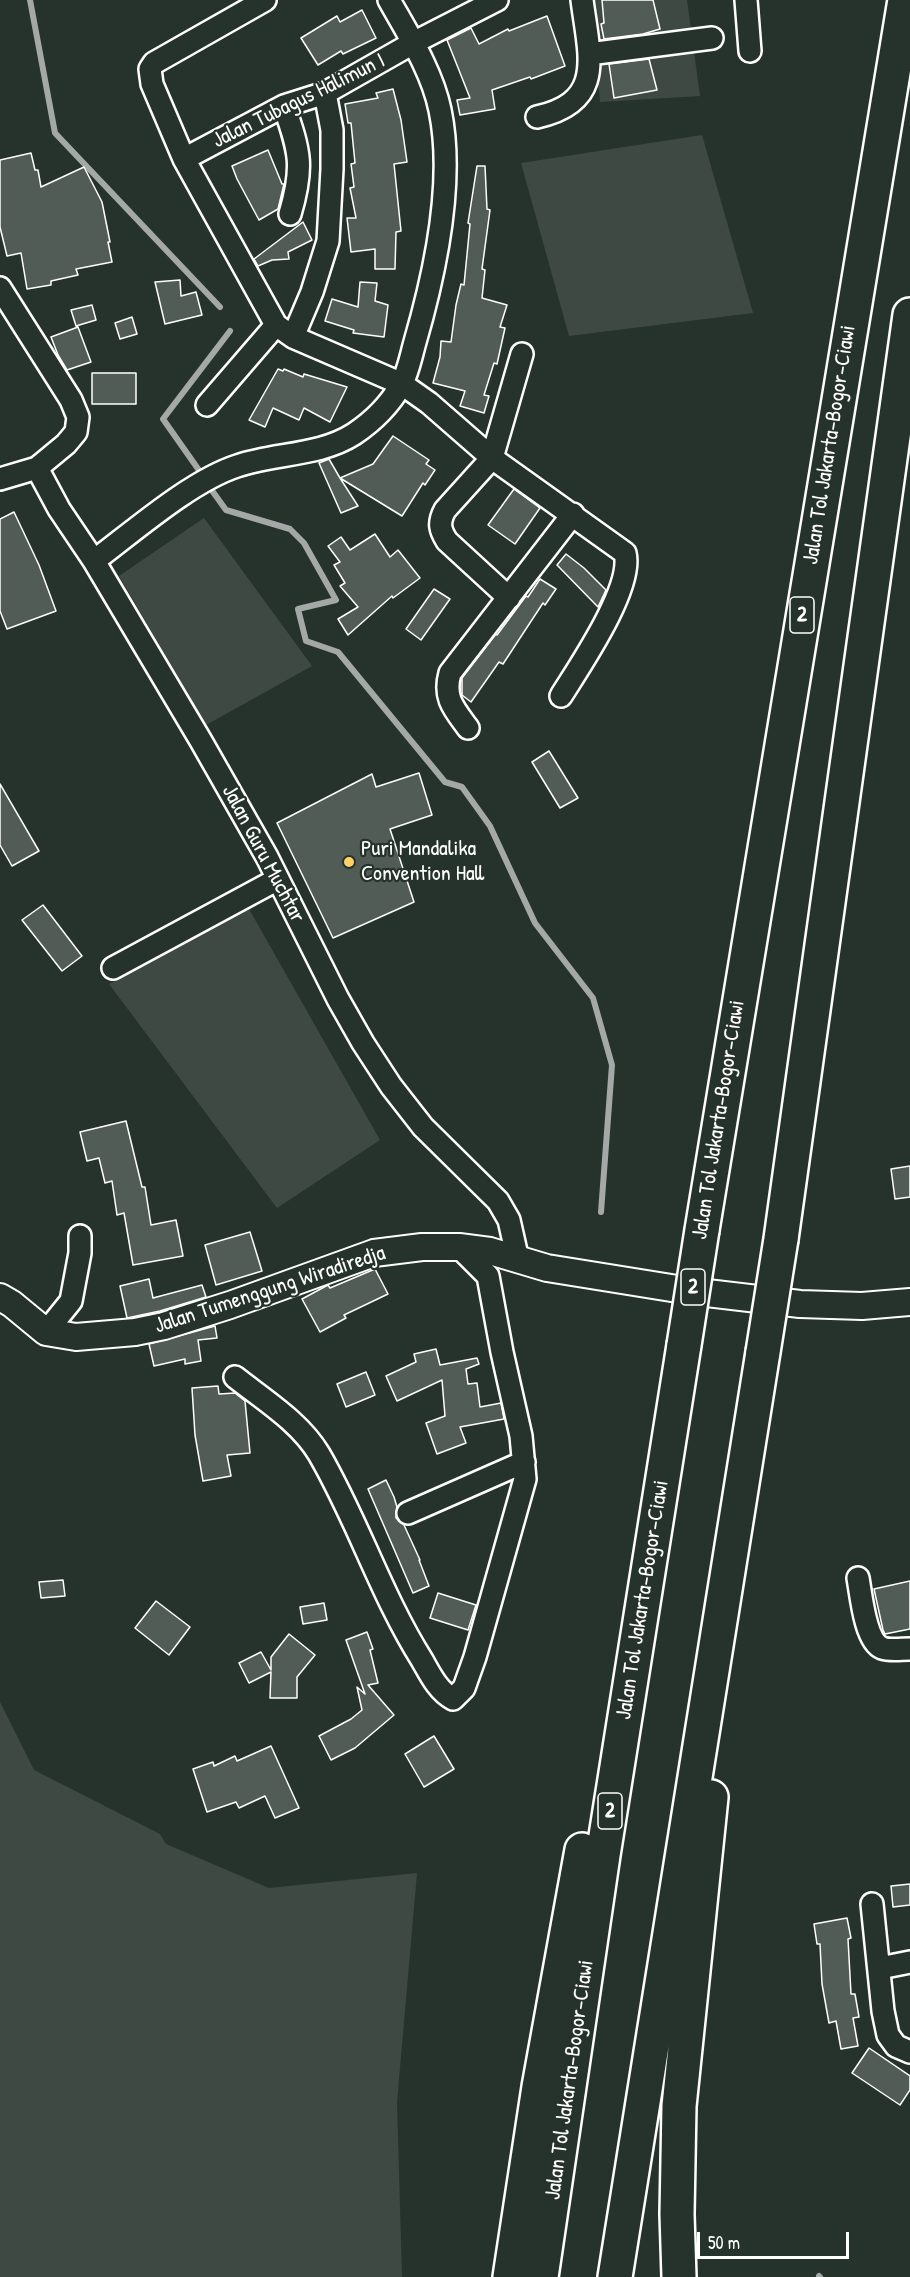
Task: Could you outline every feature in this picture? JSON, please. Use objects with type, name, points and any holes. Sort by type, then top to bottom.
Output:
[{"type":"highway","name":"Jalan Tol Jakarta–Bogor–Ciawi","points":[[541,2277],[659,1495],[904,0]]},
{"type":"highway","points":[[615,2277],[781,1239],[910,315]]},
{"type":"highway","points":[[510,2277],[539,2087],[608,1704],[629,1603],[659,1495]]},
{"type":"highway","points":[[679,2277],[677,2214],[679,2106],[717,1748],[724,1601]]},
{"type":"street","points":[[265,0],[154,63],[150,69],[152,84],[184,159],[276,325],[294,338],[402,384],[429,403],[492,458],[625,553],[626,572],[600,633],[561,696]]},
{"type":"street","points":[[94,561],[191,489],[235,466],[339,443],[356,433],[376,416],[402,384],[421,320],[437,250],[446,155],[440,108],[435,91],[413,43],[389,0]]},
{"type":"street","name":"Jalan Tubagus Halimun I","points":[[184,159],[284,106],[325,93],[413,43],[497,0]]},
{"type":"street","points":[[537,117],[556,113],[570,105],[582,92],[588,75],[589,54],[582,0]]},
{"type":"street","points":[[746,0],[750,51]]},
{"type":"street","points":[[589,54],[712,38]]},
{"type":"street","points":[[294,338],[328,242],[332,130],[325,93]]},
{"type":"street","points":[[284,106],[299,157],[298,185],[290,214]]},
{"type":"street","points":[[0,288],[71,400],[78,417],[76,432],[66,444],[37,468],[0,479]]},
{"type":"street","points":[[207,405],[276,325]]},
{"type":"street","points":[[509,598],[447,541],[441,531],[440,519],[445,510],[492,458],[522,354]]},
{"type":"street","name":"Jalan Guru Muchtar","points":[[37,468],[59,509],[94,561],[201,741],[278,879],[338,999],[363,1043],[391,1086],[423,1126],[498,1200],[509,1220],[518,1260]]},
{"type":"street","points":[[468,728],[448,698],[446,686],[450,673],[573,514]]},
{"type":"street","points":[[113,968],[278,879]]},
{"type":"street","points":[[0,1297],[46,1332],[71,1301],[77,1278],[80,1236]]},
{"type":"street","name":"Jalan Tumenggung Wiradiredja","points":[[46,1332],[76,1337],[135,1332],[164,1326],[230,1305],[374,1253],[422,1247],[459,1247],[490,1251],[547,1268],[690,1291],[800,1304],[862,1306],[910,1302]]},
{"type":"street","points":[[235,1377],[296,1426],[318,1453],[401,1625],[436,1683],[446,1695],[453,1699],[464,1688],[475,1657],[525,1479],[521,1436],[488,1276],[459,1247]]},
{"type":"street","points":[[408,1513],[524,1462]]},
{"type":"street","points":[[858,1578],[871,1637],[879,1647],[910,1649]]},
{"type":"street","points":[[872,1904],[883,2012],[888,2035],[896,2046],[910,2052]]},
{"type":"street","points":[[880,1968],[910,1962]]},
{"type":"shaded area","points":[[589,0],[687,0],[700,96],[600,102]]},
{"type":"shaded area","points":[[702,135],[753,313],[569,336],[521,163]]},
{"type":"shaded area","points":[[204,518],[312,666],[206,725],[119,576]]},
{"type":"shaded area","points":[[249,909],[380,1140],[277,1208],[109,984]]},
{"type":"shaded area","points":[[0,1702],[34,1770],[160,1834],[166,1844],[269,1888],[417,1873],[397,2102],[402,2277],[0,2277]]},
{"type":"building","points":[[602,0],[653,0],[660,29],[643,34],[604,39],[601,24],[604,23]]},
{"type":"building","points":[[362,10],[376,38],[343,54],[341,51],[318,65],[301,38],[337,16],[340,22]]},
{"type":"building","points":[[547,16],[565,66],[492,90],[495,109],[460,115],[457,100],[470,98],[447,40],[471,28],[479,44],[508,29],[509,31]]},
{"type":"building","points":[[649,59],[657,90],[614,98],[609,64]]},
{"type":"building","points":[[393,89],[401,120],[407,162],[394,164],[401,231],[396,232],[395,269],[375,269],[375,249],[351,252],[347,218],[356,218],[350,188],[354,187],[351,164],[355,163],[351,123],[348,123],[345,104],[378,98],[376,93]]},
{"type":"building","points":[[268,150],[282,184],[284,184],[278,209],[259,220],[232,166]]},
{"type":"building","points":[[31,153],[35,170],[38,170],[41,187],[84,167],[102,202],[112,262],[76,269],[78,275],[51,281],[51,285],[27,289],[21,253],[7,256],[0,227],[0,160]]},
{"type":"building","points":[[477,166],[485,166],[487,209],[490,210],[482,269],[485,270],[482,298],[507,305],[500,327],[505,328],[497,364],[494,363],[484,395],[489,396],[484,413],[460,406],[465,391],[433,383],[440,357],[441,341],[451,342],[456,305],[461,284],[464,285],[470,224],[468,223]]},
{"type":"building","points":[[303,222],[312,240],[288,252],[289,259],[272,260],[258,266],[254,259]]},
{"type":"building","points":[[180,280],[181,296],[196,292],[202,315],[165,324],[155,282]]},
{"type":"building","points":[[360,282],[377,283],[375,301],[388,305],[384,337],[353,333],[354,330],[325,321],[332,299],[358,307]]},
{"type":"building","points":[[92,305],[96,320],[76,326],[71,310]]},
{"type":"building","points":[[132,317],[137,334],[120,339],[115,323]]},
{"type":"building","points":[[78,327],[91,362],[67,370],[51,337]]},
{"type":"building","points":[[278,369],[347,387],[330,422],[304,408],[299,420],[273,408],[265,427],[249,420]]},
{"type":"building","points":[[92,373],[136,373],[136,404],[92,404]]},
{"type":"building","points":[[393,436],[429,460],[426,464],[435,470],[425,485],[423,483],[402,516],[340,478],[373,464]]},
{"type":"building","points":[[329,459],[358,506],[341,513],[319,463]]},
{"type":"building","points":[[514,489],[540,508],[515,544],[488,525]]},
{"type":"building","points":[[14,512],[39,565],[56,611],[7,629],[0,611],[0,519]]},
{"type":"building","points":[[375,534],[390,557],[398,550],[420,578],[393,598],[392,596],[348,635],[338,619],[358,607],[340,586],[345,583],[334,565],[340,562],[328,546],[341,537],[350,550]]},
{"type":"building","points":[[566,554],[606,590],[598,607],[557,565]]},
{"type":"building","points":[[540,579],[556,589],[545,605],[543,603],[503,664],[499,662],[471,702],[462,695],[462,678]]},
{"type":"building","points":[[434,589],[450,599],[421,640],[406,629]]},
{"type":"building","points":[[549,751],[578,798],[560,808],[532,762]]},
{"type":"building","name":"Puri Mandalika Convention Hall","points":[[419,773],[432,815],[390,829],[414,902],[333,938],[277,823],[372,774],[376,787]]},
{"type":"building","points":[[0,784],[39,851],[12,866],[0,845]]},
{"type":"building","points":[[43,905],[82,956],[62,971],[22,920]]},
{"type":"building","points":[[126,1121],[142,1187],[145,1187],[151,1225],[176,1220],[183,1256],[133,1265],[124,1213],[117,1215],[112,1181],[105,1183],[99,1158],[87,1161],[80,1132]]},
{"type":"building","points":[[910,1166],[910,1197],[895,1199],[891,1169]]},
{"type":"building","points":[[250,1232],[262,1271],[216,1285],[205,1245]]},
{"type":"building","points":[[375,1269],[388,1294],[344,1315],[346,1318],[320,1332],[302,1299],[328,1285],[330,1288]]},
{"type":"building","points":[[149,1279],[153,1298],[202,1285],[206,1297],[127,1318],[120,1286]]},
{"type":"building","points":[[215,1326],[217,1338],[198,1340],[201,1361],[185,1364],[185,1359],[154,1366],[149,1344]]},
{"type":"building","points":[[436,1349],[440,1365],[477,1358],[479,1364],[466,1369],[468,1384],[477,1383],[480,1407],[501,1403],[504,1419],[460,1427],[466,1443],[437,1454],[426,1423],[445,1416],[442,1380],[397,1401],[386,1376],[416,1362],[414,1354]]},
{"type":"building","points":[[366,1372],[375,1395],[346,1407],[337,1384]]},
{"type":"building","points":[[218,1386],[219,1394],[235,1393],[245,1401],[250,1453],[227,1455],[231,1476],[203,1481],[195,1435],[192,1388]]},
{"type":"building","points":[[386,1480],[397,1507],[396,1518],[404,1525],[429,1586],[413,1593],[368,1489]]},
{"type":"building","points":[[63,1580],[65,1596],[41,1598],[39,1582]]},
{"type":"building","points":[[910,1581],[910,1629],[885,1634],[874,1589]]},
{"type":"building","points":[[438,1593],[476,1605],[468,1630],[430,1618]]},
{"type":"building","points":[[156,1601],[190,1627],[169,1655],[135,1628]]},
{"type":"building","points":[[324,1603],[327,1620],[303,1624],[300,1607]]},
{"type":"building","points":[[367,1632],[373,1649],[370,1650],[378,1683],[368,1685],[394,1715],[355,1748],[331,1760],[319,1736],[351,1719],[362,1710],[357,1687],[365,1694],[346,1640]]},
{"type":"building","points":[[289,1634],[315,1655],[297,1677],[297,1698],[270,1698],[271,1672],[249,1683],[239,1663],[261,1652],[271,1670],[271,1657]]},
{"type":"building","points":[[434,1736],[454,1769],[424,1787],[405,1754]]},
{"type":"building","points":[[271,1746],[299,1808],[275,1818],[265,1796],[239,1808],[236,1802],[207,1812],[193,1769],[213,1762],[214,1766],[235,1756],[237,1761]]},
{"type":"building","points":[[910,1884],[910,1905],[893,1907],[891,1886]]},
{"type":"building","points":[[847,1918],[851,1938],[848,1939],[851,1994],[855,1994],[859,2017],[853,2018],[858,2046],[841,2049],[836,2021],[829,2023],[822,1984],[820,1944],[817,1944],[814,1924]]},
{"type":"building","points":[[869,2048],[910,2076],[910,2090],[900,2105],[852,2073]]},
{"type":"waterway","points":[[30,0],[55,133],[220,307]]},
{"type":"waterway","points":[[203,476],[163,419],[230,331]]},
{"type":"waterway","points":[[208,485],[226,510],[290,529],[304,543],[336,600],[298,609],[306,641],[338,652],[445,782],[462,787],[490,826],[535,923],[593,998],[612,1065],[601,1212]]},
{"type":"place","name":"Puri Mandalika Convention Hall","points":[[349,862]]}]
